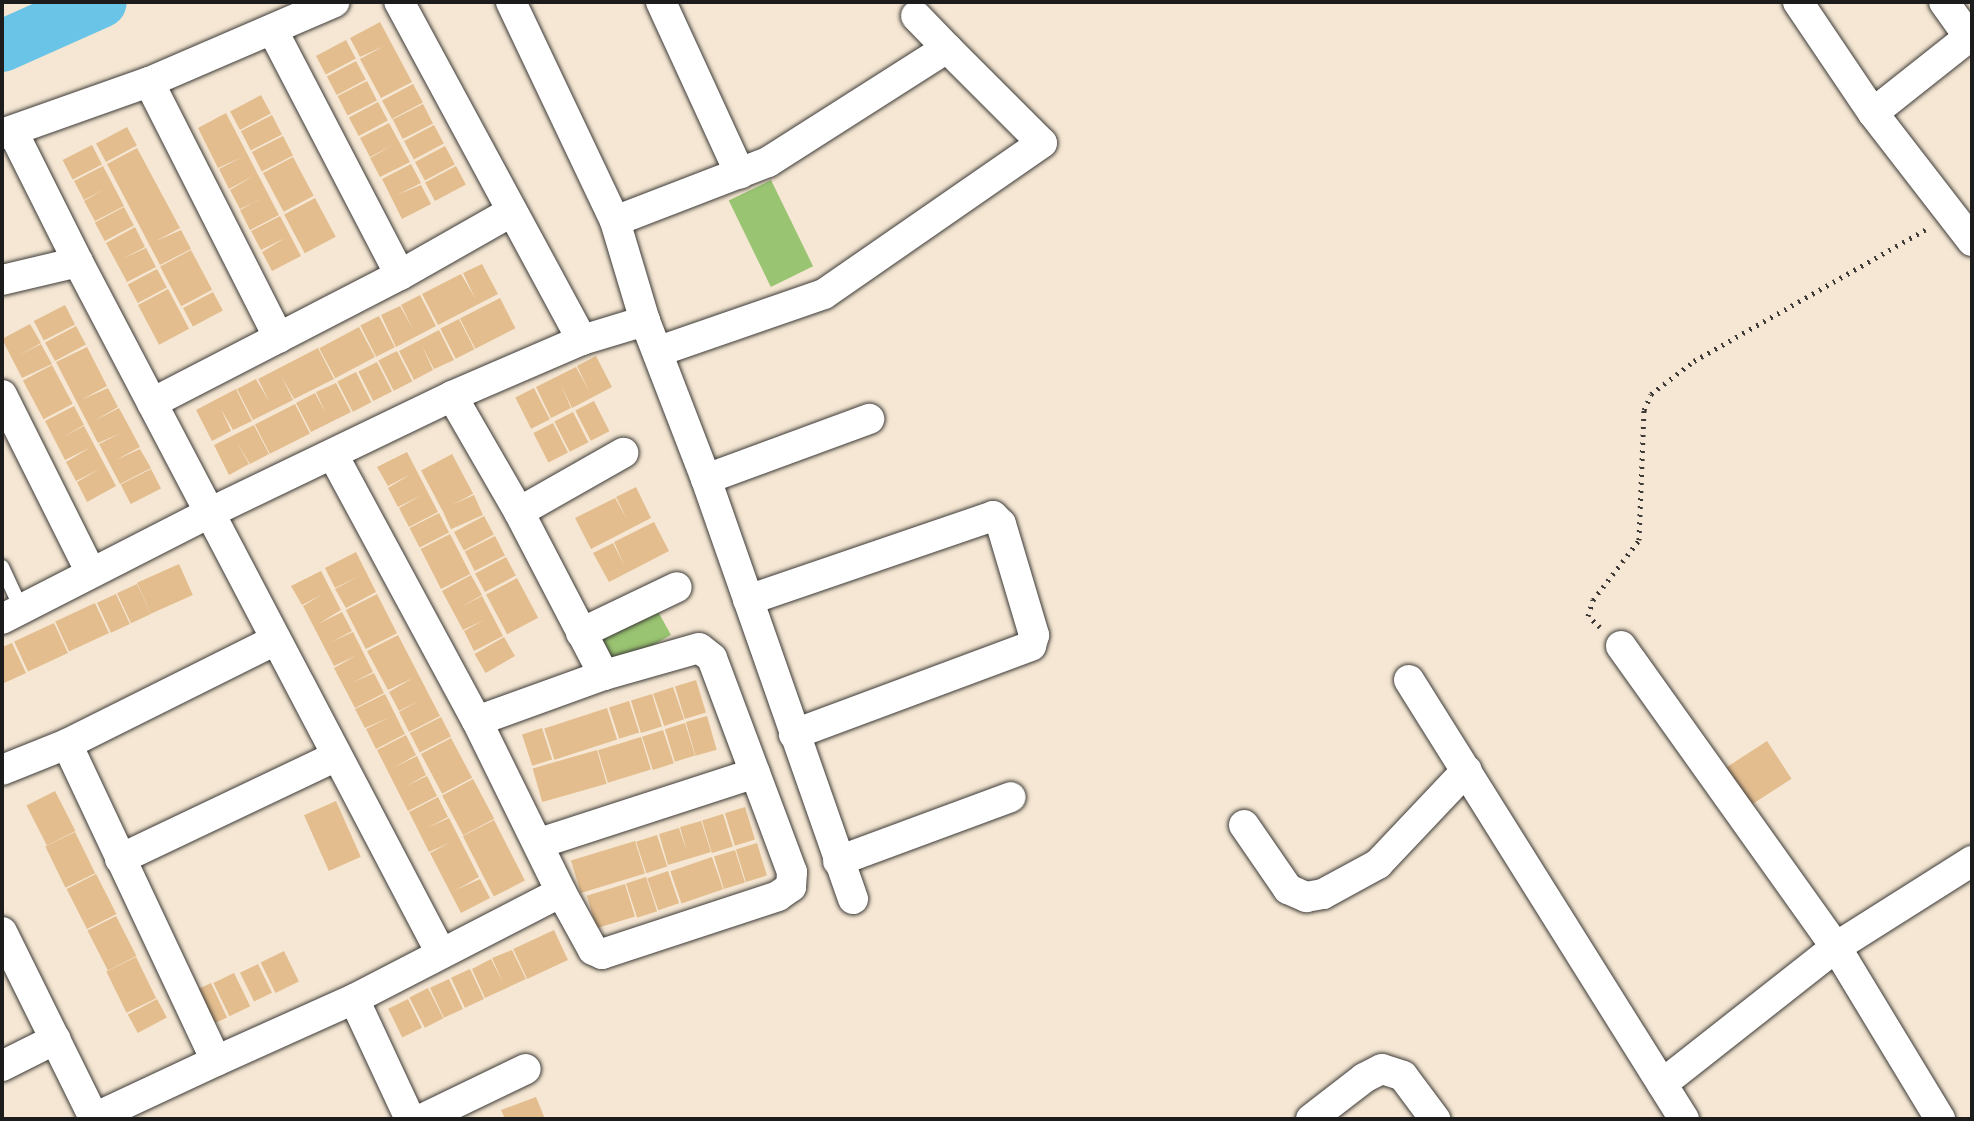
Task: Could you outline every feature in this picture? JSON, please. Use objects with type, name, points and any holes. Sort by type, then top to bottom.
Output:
[{"type":"street","points":[[335,2],[149,82],[8,133],[441,953]]},
{"type":"street","points":[[399,2],[582,340]]},
{"type":"street","points":[[511,2],[615,221],[645,321],[706,479],[853,899]]},
{"type":"street","points":[[661,2],[740,174]]},
{"type":"street","points":[[1798,2],[1873,113],[1972,241]]},
{"type":"street","points":[[1873,113],[1969,37],[1945,2]]},
{"type":"street","points":[[659,351],[824,294],[1042,143],[916,16]]},
{"type":"street","points":[[273,31],[400,275]]},
{"type":"street","points":[[615,221],[768,162],[947,48]]},
{"type":"street","points":[[149,82],[279,338]]},
{"type":"street","points":[[152,403],[400,275],[511,212]]},
{"type":"street","points":[[2,280],[78,262]]},
{"type":"street","points":[[12,615],[209,513],[452,396],[582,340],[645,321]]},
{"type":"street","points":[[2,395],[91,573]]},
{"type":"street","points":[[452,396],[519,512],[604,675]]},
{"type":"street","points":[[706,479],[869,419]]},
{"type":"street","points":[[519,512],[623,453]]},
{"type":"street","points":[[333,455],[477,721],[593,950],[602,954],[778,896],[791,887],[792,872],[712,658],[699,648],[604,675],[477,721]]},
{"type":"street","points":[[748,600],[993,516],[1001,524],[1034,635],[1031,646],[794,734]]},
{"type":"street","points":[[581,633],[677,587]]},
{"type":"street","points":[[2,770],[67,744],[276,640]]},
{"type":"street","points":[[1621,646],[1836,947],[1940,1119]]},
{"type":"street","points":[[1409,680],[1684,1119]]},
{"type":"street","points":[[67,744],[216,1061]]},
{"type":"street","points":[[120,859],[337,756]]},
{"type":"street","points":[[1244,825],[1288,889],[1306,897],[1323,894],[1378,864],[1467,770]]},
{"type":"street","points":[[540,843],[755,773]]},
{"type":"street","points":[[838,861],[1011,797]]},
{"type":"street","points":[[1662,1084],[1836,947],[1972,861]]},
{"type":"street","points":[[2,932],[94,1118],[354,999],[561,892]]},
{"type":"street","points":[[354,999],[410,1119]]},
{"type":"street","points":[[2,1066],[56,1039]]},
{"type":"street","points":[[422,1119],[526,1069]]},
{"type":"street","points":[[1311,1119],[1364,1078],[1382,1069],[1403,1076],[1435,1119]]},
{"type":"lane","points":[[2,567],[12,615]]},
{"type":"path","points":[[1621,646],[1588,616],[1603,584],[1639,540],[1644,410],[1651,394],[1694,361],[1952,215]]},
{"type":"green space","points":[[771,180],[813,266],[771,287],[729,201]]},
{"type":"green space","points":[[656,608],[671,635],[615,666],[600,639]]},
{"type":"building","points":[[380,22],[412,82],[381,98],[360,59],[384,46],[360,57],[350,38]]},
{"type":"building","points":[[346,40],[356,59],[326,75],[316,56]]},
{"type":"building","points":[[356,61],[366,80],[337,95],[327,76]]},
{"type":"building","points":[[367,81],[377,101],[348,116],[338,96]]},
{"type":"building","points":[[413,84],[423,103],[392,119],[382,100]]},
{"type":"building","points":[[261,95],[271,114],[240,130],[230,111]]},
{"type":"building","points":[[378,102],[388,121],[359,136],[349,117]]},
{"type":"building","points":[[423,104],[433,124],[403,139],[393,119]]},
{"type":"building","points":[[226,113],[279,215],[250,230],[240,210],[261,199],[240,209],[230,190],[253,176],[229,189],[219,169],[242,157],[218,168],[198,128]]},
{"type":"building","points":[[272,115],[282,135],[251,150],[241,131]]},
{"type":"building","points":[[389,123],[410,162],[380,177],[370,158],[393,145],[370,157],[360,138]]},
{"type":"building","points":[[434,125],[444,144],[414,160],[404,141]]},
{"type":"building","points":[[127,127],[137,146],[106,162],[96,143]]},
{"type":"building","points":[[283,136],[293,156],[262,171],[252,152]]},
{"type":"building","points":[[92,145],[102,165],[73,180],[63,160]]},
{"type":"building","points":[[445,146],[455,165],[425,181],[415,162]]},
{"type":"building","points":[[137,148],[180,228],[156,241],[181,230],[191,249],[160,265],[107,164]]},
{"type":"building","points":[[293,157],[314,196],[284,212],[263,173]]},
{"type":"building","points":[[411,164],[421,183],[397,195],[421,185],[431,204],[402,219],[382,179]]},
{"type":"building","points":[[103,166],[124,206],[95,221],[84,201],[105,189],[84,200],[74,181]]},
{"type":"building","points":[[456,166],[466,185],[435,201],[425,182]]},
{"type":"building","points":[[315,198],[336,237],[305,253],[284,214]]},
{"type":"building","points":[[124,207],[134,226],[105,241],[95,222]]},
{"type":"building","points":[[280,216],[301,256],[272,271],[262,252],[285,238],[261,250],[251,231]]},
{"type":"building","points":[[135,227],[145,247],[124,258],[146,248],[156,267],[127,282],[106,243]]},
{"type":"building","points":[[191,250],[212,290],[181,306],[160,266]]},
{"type":"building","points":[[482,264],[498,294],[438,325],[422,294],[461,274],[475,298],[463,273]]},
{"type":"building","points":[[157,269],[167,288],[138,303],[128,284]]},
{"type":"building","points":[[168,289],[189,329],[159,345],[138,305]]},
{"type":"building","points":[[213,292],[223,311],[193,327],[183,308]]},
{"type":"building","points":[[420,295],[436,326],[396,347],[381,315],[400,306],[413,329],[401,305]]},
{"type":"building","points":[[500,298],[515,328],[475,349],[460,318]]},
{"type":"building","points":[[65,305],[75,325],[44,340],[34,321]]},
{"type":"building","points":[[379,316],[395,347],[376,357],[360,326]]},
{"type":"building","points":[[459,319],[474,349],[456,359],[440,329]]},
{"type":"building","points":[[30,324],[41,343],[18,356],[41,344],[52,364],[22,378],[2,339]]},
{"type":"building","points":[[76,326],[86,345],[55,361],[45,342]]},
{"type":"building","points":[[359,327],[375,357],[335,378],[319,348]]},
{"type":"building","points":[[439,330],[454,360],[434,369],[422,346],[433,370],[414,380],[399,351]]},
{"type":"building","points":[[87,347],[107,386],[81,400],[108,388],[118,407],[94,421],[119,408],[140,447],[116,460],[140,449],[151,468],[120,484],[99,444],[121,433],[98,443],[56,362]]},
{"type":"building","points":[[318,348],[334,379],[294,399],[281,375],[293,400],[253,420],[237,389],[256,379],[270,403],[258,379]]},
{"type":"building","points":[[397,351],[412,381],[394,391],[378,361]]},
{"type":"building","points":[[596,356],[612,387],[572,408],[560,383],[571,408],[551,418],[536,387],[576,367],[589,391],[577,366]]},
{"type":"building","points":[[377,362],[392,391],[373,401],[358,372]]},
{"type":"building","points":[[52,365],[73,404],[44,419],[23,380]]},
{"type":"building","points":[[356,372],[371,402],[353,412],[337,382]]},
{"type":"building","points":[[336,383],[351,412],[311,432],[296,403],[315,393],[326,414],[316,392]]},
{"type":"building","points":[[534,388],[550,419],[531,429],[515,398]]},
{"type":"building","points":[[236,389],[252,421],[233,430],[221,409],[231,431],[212,441],[196,410]]},
{"type":"building","points":[[594,401],[609,431],[591,441],[575,411]]},
{"type":"building","points":[[295,404],[310,433],[270,454],[255,424]]},
{"type":"building","points":[[74,406],[84,425],[63,437],[84,426],[116,486],[87,502],[77,482],[100,469],[76,481],[66,462],[91,447],[65,460],[45,421]]},
{"type":"building","points":[[573,412],[588,442],[570,452],[554,422]]},
{"type":"building","points":[[553,423],[568,452],[548,462],[533,433]]},
{"type":"building","points":[[254,425],[269,454],[250,464],[236,441],[249,464],[229,475],[214,445]]},
{"type":"building","points":[[407,452],[438,512],[409,527],[399,508],[422,495],[398,507],[388,488],[411,474],[388,486],[377,467]]},
{"type":"building","points":[[452,454],[473,494],[442,510],[421,470]]},
{"type":"building","points":[[151,469],[161,489],[131,504],[121,484]]},
{"type":"building","points":[[636,487],[651,518],[591,549],[575,518],[615,498],[627,519],[616,497]]},
{"type":"building","points":[[474,495],[483,515],[451,529],[442,509]]},
{"type":"building","points":[[439,513],[449,533],[420,548],[410,528]]},
{"type":"building","points":[[484,516],[494,535],[464,551],[454,532]]},
{"type":"building","points":[[654,522],[669,551],[609,582],[593,553],[613,543],[625,567],[614,542]]},
{"type":"building","points":[[450,534],[470,574],[441,589],[421,549]]},
{"type":"building","points":[[495,536],[505,556],[475,571],[465,551]]},
{"type":"building","points":[[356,552],[376,592],[346,608],[335,589],[359,576],[335,588],[325,568]]},
{"type":"building","points":[[506,557],[516,576],[485,592],[475,573]]},
{"type":"building","points":[[179,564],[193,595],[151,614],[137,583]]},
{"type":"building","points":[[321,571],[341,610],[318,624],[342,612],[352,631],[331,642],[353,632],[373,672],[352,683],[374,673],[384,693],[355,708],[334,668],[357,655],[334,666],[303,606],[323,594],[302,605],[291,586]]},
{"type":"building","points":[[471,575],[482,595],[459,608],[482,596],[503,636],[474,651],[464,631],[484,620],[463,630],[442,591]]},
{"type":"building","points":[[517,578],[538,618],[507,634],[486,594]]},
{"type":"building","points":[[137,584],[151,614],[131,623],[117,593]]},
{"type":"building","points":[[116,594],[130,624],[111,633],[97,603]]},
{"type":"building","points":[[377,594],[397,633],[366,649],[346,610]]},
{"type":"building","points":[[95,603],[109,633],[69,652],[55,622]]},
{"type":"building","points":[[54,623],[68,653],[28,672],[14,642]]},
{"type":"building","points":[[398,635],[440,716],[409,732],[399,712],[420,700],[399,711],[389,692],[413,678],[388,690],[367,651]]},
{"type":"building","points":[[504,637],[515,656],[486,673],[475,654]]},
{"type":"building","points":[[12,643],[26,673],[2,684],[2,647]]},
{"type":"building","points":[[696,680],[706,713],[685,719],[675,686]]},
{"type":"building","points":[[673,687],[684,719],[664,726],[653,694]]},
{"type":"building","points":[[385,694],[405,734],[376,749],[366,729],[390,717],[365,728],[355,709]]},
{"type":"building","points":[[652,694],[662,727],[641,733],[631,700]]},
{"type":"building","points":[[629,701],[639,732],[619,739],[609,707]]},
{"type":"building","points":[[607,708],[617,739],[554,760],[544,728]]},
{"type":"building","points":[[707,716],[717,750],[695,756],[686,722]]},
{"type":"building","points":[[441,717],[451,737],[420,752],[410,733]]},
{"type":"building","points":[[685,723],[695,756],[675,762],[665,729]]},
{"type":"building","points":[[542,728],[552,759],[532,766],[522,734]]},
{"type":"building","points":[[663,730],[674,763],[653,770],[642,737]]},
{"type":"building","points":[[406,735],[416,755],[393,768],[417,756],[426,775],[406,786],[427,776],[437,796],[408,811],[377,750]]},
{"type":"building","points":[[641,737],[651,770],[608,783],[598,750]]},
{"type":"building","points":[[451,738],[472,778],[442,794],[421,754]]},
{"type":"building","points":[[1767,741],[1792,779],[1748,807],[1723,769]]},
{"type":"building","points":[[597,750],[607,784],[542,802],[533,768]]},
{"type":"building","points":[[473,779],[494,819],[463,835],[442,795]]},
{"type":"building","points":[[55,791],[75,831],[47,846],[26,806]]},
{"type":"building","points":[[438,797],[448,817],[427,828],[449,818],[479,877],[456,890],[480,879],[490,898],[461,913],[430,853],[451,842],[429,852],[409,812]]},
{"type":"building","points":[[336,801],[361,857],[329,871],[304,815]]},
{"type":"building","points":[[745,807],[755,840],[735,846],[725,813]]},
{"type":"building","points":[[723,814],[733,847],[712,853],[702,820]]},
{"type":"building","points":[[494,820],[525,881],[494,896],[463,836]]},
{"type":"building","points":[[701,821],[711,852],[668,865],[659,834],[679,828],[687,852],[680,827]]},
{"type":"building","points":[[75,832],[95,873],[66,888],[45,846]]},
{"type":"building","points":[[657,835],[667,866],[646,873],[636,842]]},
{"type":"building","points":[[635,841],[645,874],[581,893],[571,861]]},
{"type":"building","points":[[757,843],[767,876],[746,882],[736,849]]},
{"type":"building","points":[[735,850],[745,883],[724,889],[714,856]]},
{"type":"building","points":[[712,857],[723,889],[681,903],[670,871]]},
{"type":"building","points":[[668,871],[679,903],[658,910],[647,878]]},
{"type":"building","points":[[96,874],[116,914],[87,929],[67,889]]},
{"type":"building","points":[[646,877],[657,911],[637,918],[626,883]]},
{"type":"building","points":[[625,884],[635,917],[597,928],[587,896]]},
{"type":"building","points":[[116,916],[136,956],[108,971],[87,931]]},
{"type":"building","points":[[554,930],[568,960],[527,979],[513,949]]},
{"type":"building","points":[[512,950],[526,979],[485,998],[472,969],[491,959],[503,983],[492,958]]},
{"type":"building","points":[[284,951],[299,982],[276,993],[261,962]]},
{"type":"building","points":[[136,957],[156,998],[127,1013],[106,971]]},
{"type":"building","points":[[258,964],[272,993],[254,1002],[240,973]]},
{"type":"building","points":[[470,969],[484,999],[465,1008],[451,978]]},
{"type":"building","points":[[234,973],[250,1006],[230,1016],[213,983]]},
{"type":"building","points":[[449,979],[463,1009],[444,1018],[430,988]]},
{"type":"building","points":[[211,983],[227,1017],[210,1025],[194,991]]},
{"type":"building","points":[[428,988],[443,1018],[425,1028],[409,998]]},
{"type":"building","points":[[157,999],[167,1018],[138,1033],[128,1014]]},
{"type":"building","points":[[408,999],[422,1028],[402,1037],[388,1009]]},
{"type":"building","points":[[536,1097],[545,1119],[505,1119],[501,1110]]},
{"type":"waterway","points":[[2,46],[101,2]]}]
